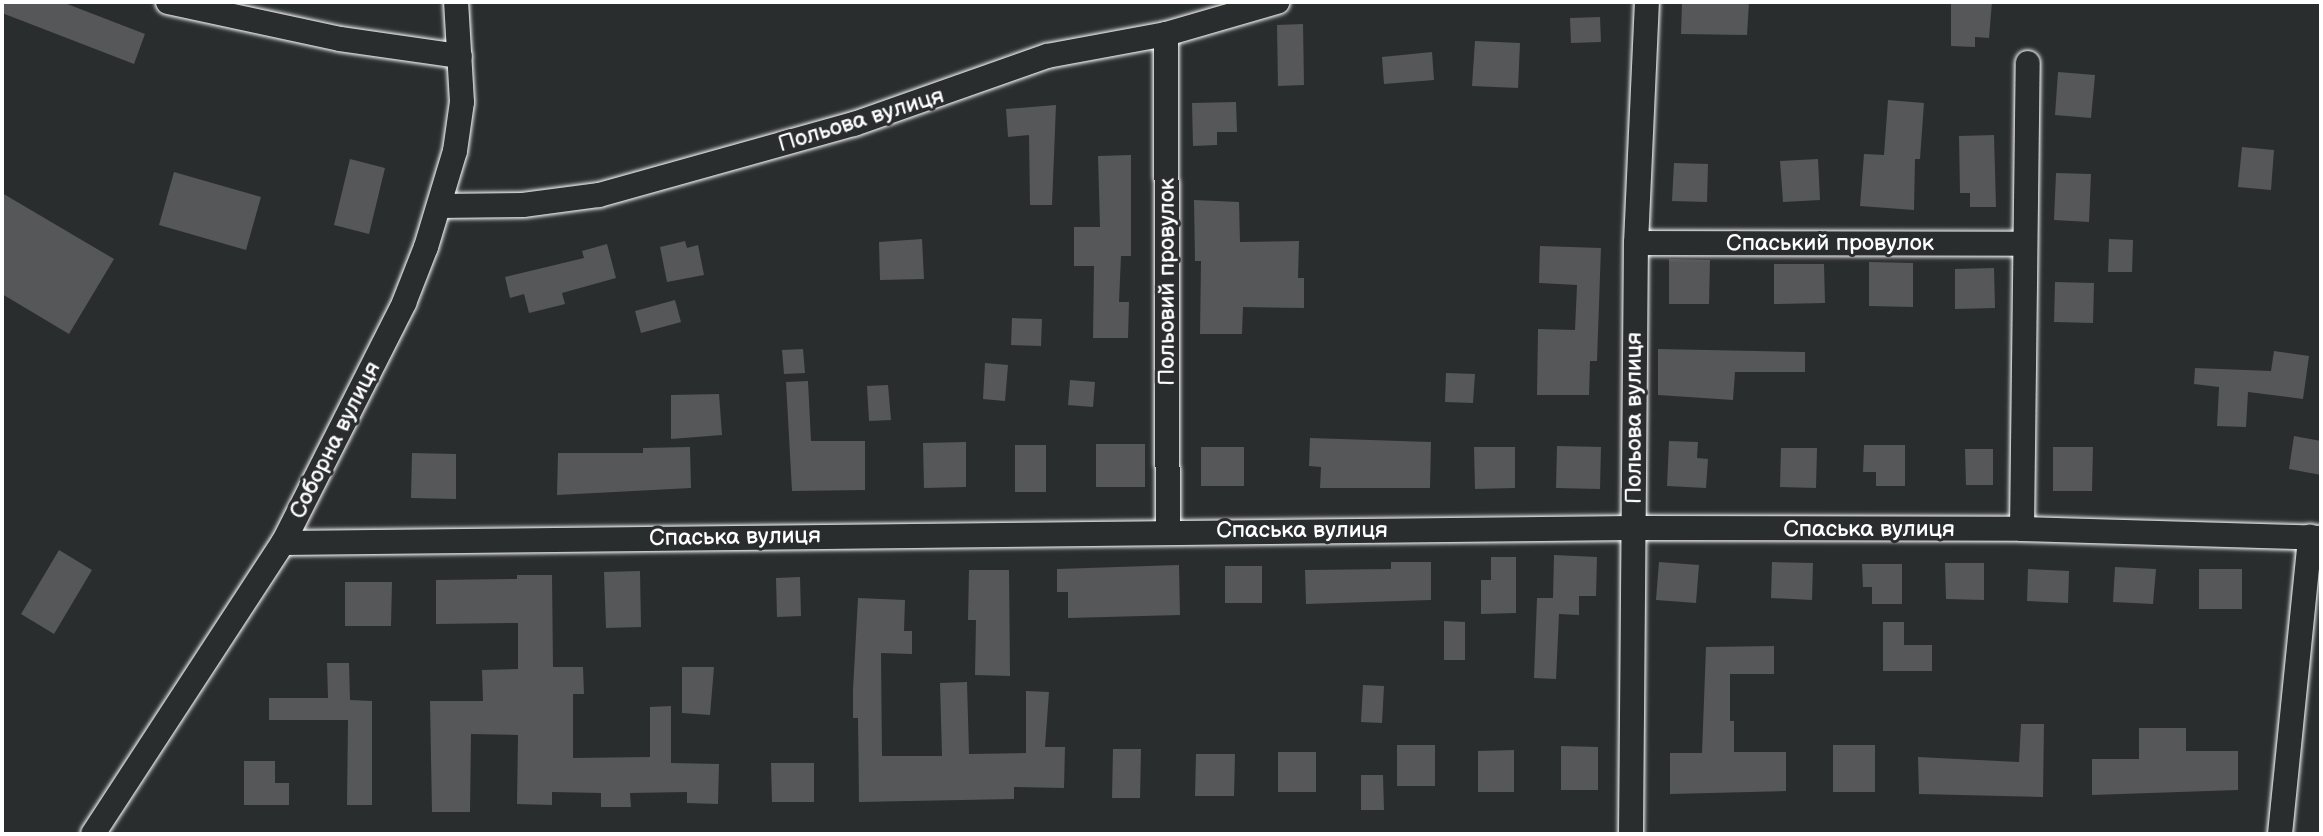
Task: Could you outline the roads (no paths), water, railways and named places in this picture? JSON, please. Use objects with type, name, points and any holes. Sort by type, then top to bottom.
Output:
[{"type":"street","points":[[168,2],[340,39],[460,56]]},
{"type":"street","name":"Соборна вулиця","points":[[93,834],[283,543],[404,303],[439,206],[459,126],[460,56],[456,2]]},
{"type":"street","name":"Польова вулиця","points":[[439,206],[523,205],[599,195],[854,124],[1047,56],[1166,34],[1277,2]]},
{"type":"street","name":"Польова вулиця","points":[[1631,834],[1636,243],[1647,2]]},
{"type":"street","name":"Польовий провулок","points":[[1166,34],[1168,531]]},
{"type":"street","points":[[2022,529],[2028,62]]},
{"type":"street","name":"Спаський провулок","points":[[1636,243],[2024,244]]},
{"type":"street","name":"Спаська вулиця","points":[[283,543],[1168,531],[1633,528],[2022,529],[2315,538]]},
{"type":"street","points":[[2280,834],[2315,538]]}]
